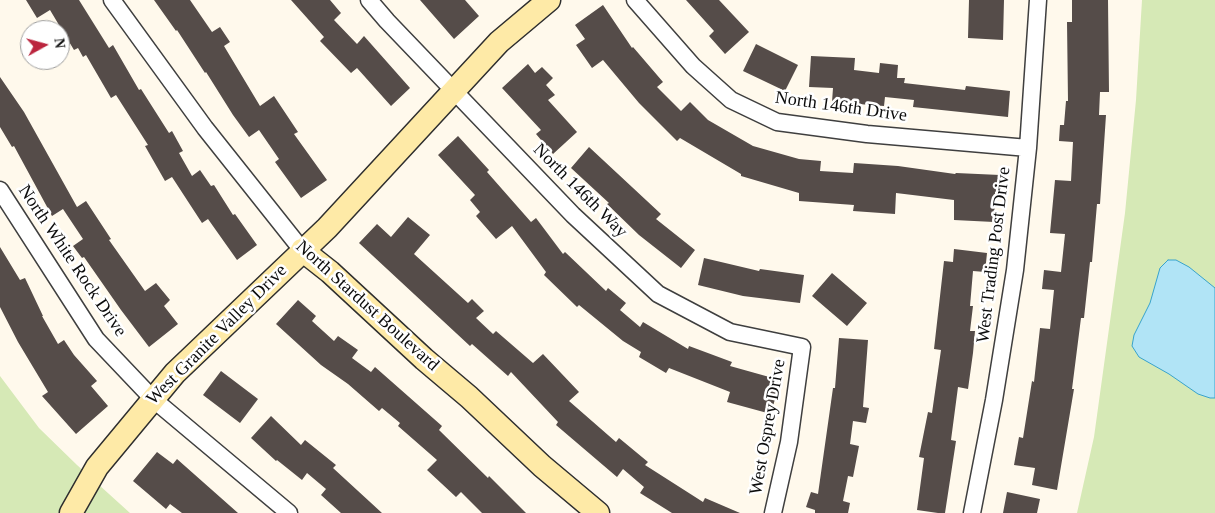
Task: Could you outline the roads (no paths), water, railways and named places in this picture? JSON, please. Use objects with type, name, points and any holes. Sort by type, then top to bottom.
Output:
[{"type":"street","name":"North Stardust Boulevard","points":[[112,0],[205,128],[302,250],[330,272],[424,359],[469,397],[542,466],[598,513]]},
{"type":"street","name":"North 146th Way","points":[[369,0],[573,215],[658,294],[730,332],[802,347]]},
{"type":"street","name":"West Granite Valley Drive","points":[[71,513],[97,467],[175,373],[336,218],[499,42],[548,0]]},
{"type":"street","name":"North 146th Drive","points":[[635,0],[693,66],[731,100],[777,122],[867,134],[1028,148]]},
{"type":"street","name":"West Trading Post Drive","points":[[972,513],[994,400],[1014,279],[1028,148],[1038,0]]},
{"type":"street","name":"North White Rock Drive","points":[[0,190],[96,339],[153,398],[289,513]]},
{"type":"street","name":"West Osprey Drive","points":[[773,513],[789,442],[802,347]]},
{"type":"water","points":[[1168,260],[1176,260],[1189,267],[1215,288],[1215,398],[1198,394],[1169,374],[1139,357],[1132,346],[1134,335],[1150,303],[1160,268]]}]
